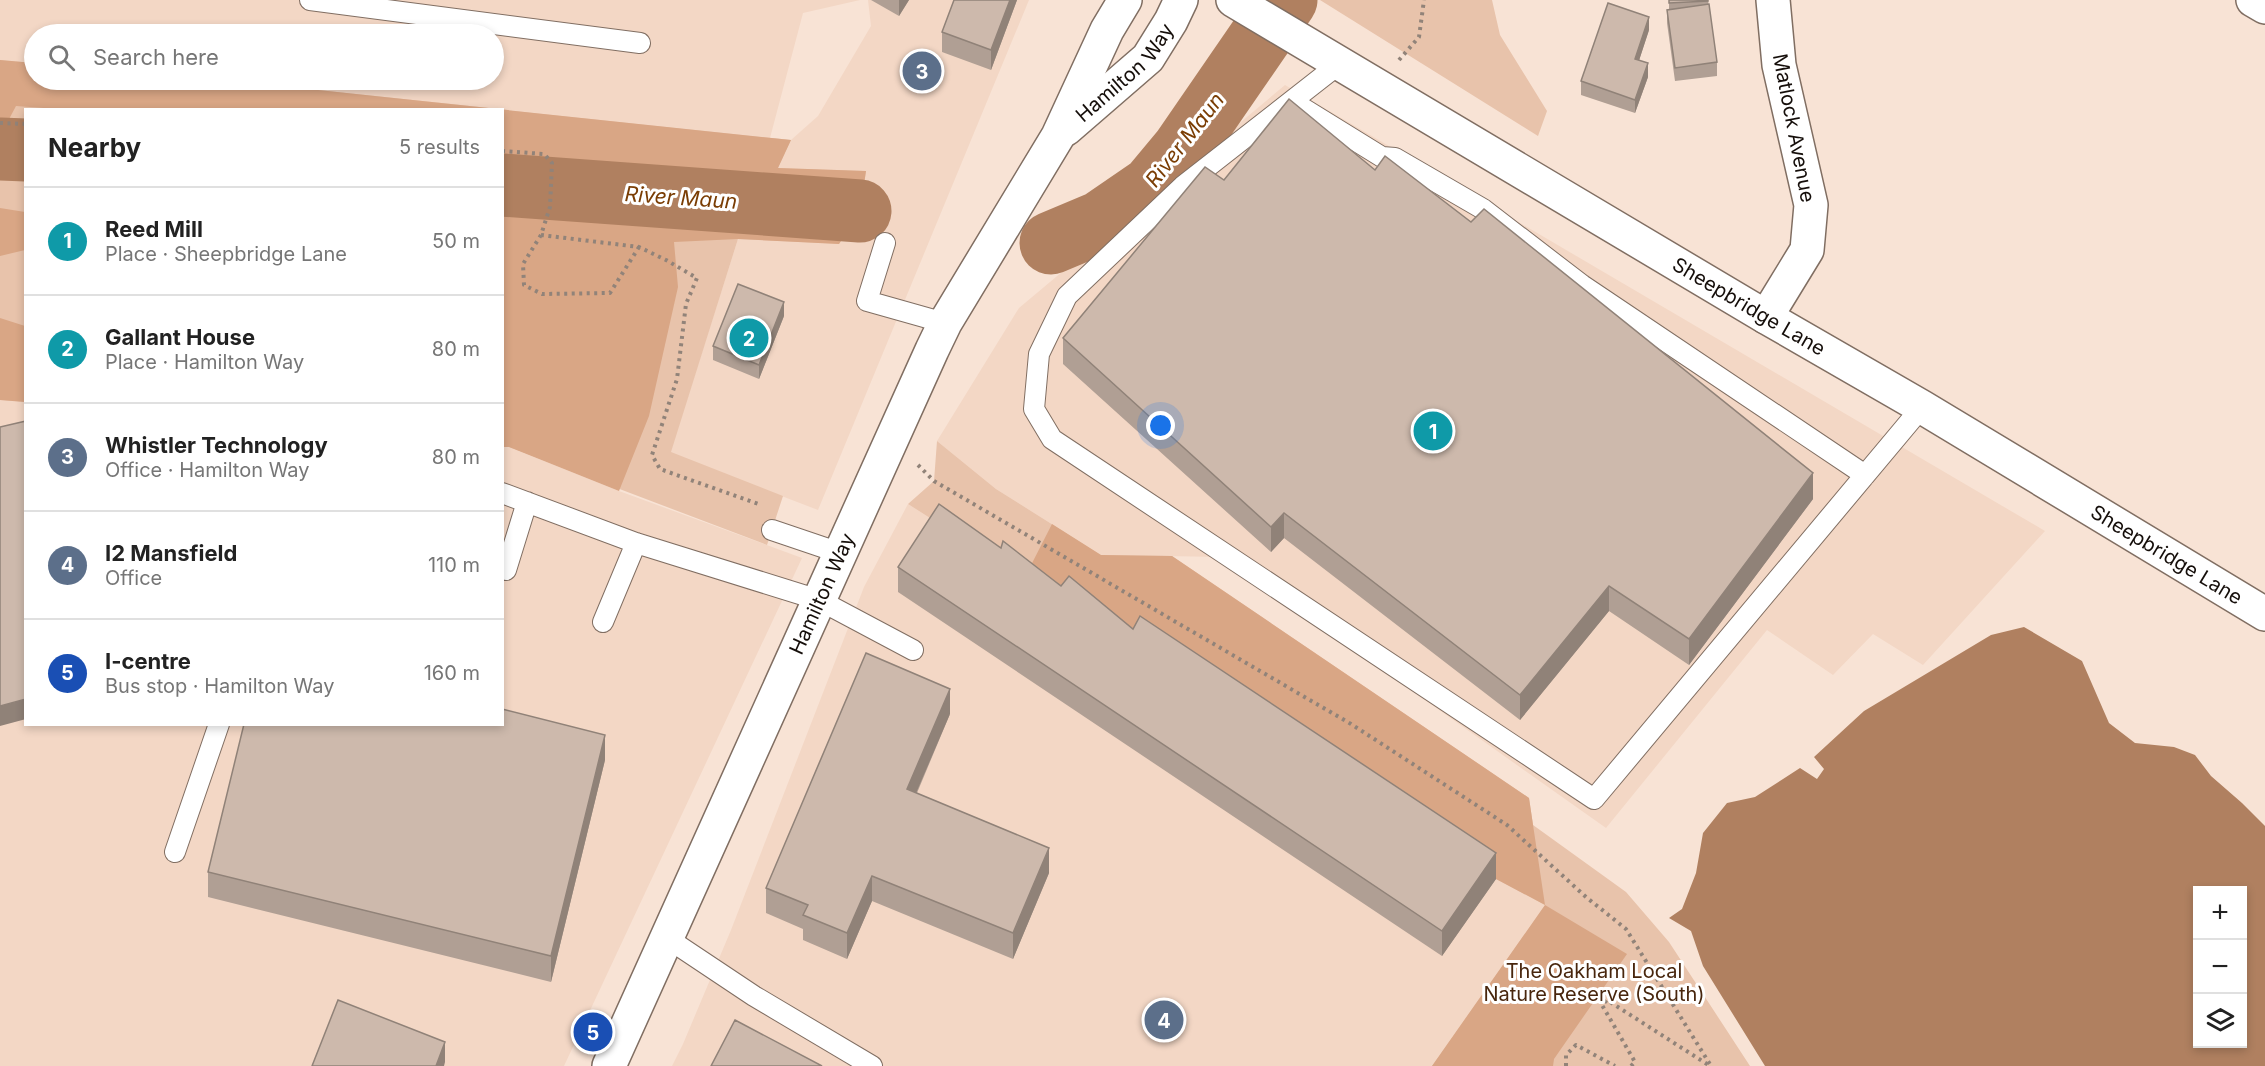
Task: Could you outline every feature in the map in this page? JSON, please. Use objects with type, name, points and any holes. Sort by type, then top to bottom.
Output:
[{"type":"street","name":"Hamilton Way","points":[[609,1066],[945,323],[1058,136],[1107,30],[1125,0]]},
{"type":"street","name":"Hamilton Way","points":[[1058,136],[1148,58],[1181,0]]},
{"type":"street","name":"Matlock Avenue","points":[[1766,317],[1807,250],[1811,205],[1779,65],[1773,0]]},
{"type":"street","points":[[2253,0],[2265,7]]},
{"type":"street","name":"Sheepbridge Lane","points":[[1239,4],[1922,407],[2265,614]]},
{"type":"lane","points":[[310,0],[335,1],[502,24]]},
{"type":"lane","points":[[504,24],[640,43]]},
{"type":"lane","points":[[1340,64],[1183,186],[1067,296],[1039,354],[1034,409],[1052,439],[1594,799],[1922,407]]},
{"type":"lane","points":[[1293,102],[1382,157],[1395,159],[1483,209],[1582,285],[1865,475]]},
{"type":"lane","points":[[885,243],[867,301],[945,323]]},
{"type":"lane","points":[[504,494],[636,543],[819,600],[913,650]]},
{"type":"lane","points":[[506,570],[527,502]]},
{"type":"lane","points":[[772,530],[840,553]]},
{"type":"lane","points":[[603,622],[636,543]]},
{"type":"lane","points":[[175,852],[218,726]]},
{"type":"lane","points":[[667,938],[754,996],[872,1066]]},
{"type":"path","points":[[1376,86],[1419,38],[1424,0]]},
{"type":"path","points":[[0,123],[24,124]]},
{"type":"path","points":[[504,152],[544,154],[552,163],[550,207],[541,235],[523,264],[524,285],[542,294],[610,293],[639,247]]},
{"type":"path","points":[[541,235],[639,247],[697,278],[686,304],[677,380],[652,455],[660,470],[767,507]]},
{"type":"path","points":[[892,440],[934,481],[1351,724],[1508,825],[1586,897],[1626,929],[1711,1066]]},
{"type":"path","points":[[1631,1066],[1635,1062],[1602,1005],[1607,1000],[1711,1066]]},
{"type":"path","points":[[1566,1066],[1566,1055],[1576,1045],[1615,1066]]},
{"type":"shaded area","points":[[0,0],[860,0],[803,13],[770,138],[504,110],[504,108],[316,90],[504,90],[504,24],[24,24],[24,62],[0,60]]},
{"type":"shaded area","points":[[868,0],[1029,0],[818,510],[670,453],[738,239],[839,244],[865,171],[778,168],[791,140],[818,116],[871,26]]},
{"type":"shaded area","points":[[1285,85],[2045,531],[1923,665],[1873,634],[1833,675],[1767,630],[1606,828],[1223,557],[1101,555],[996,489],[937,441],[1019,308]]},
{"type":"shaded area","points":[[0,400],[24,402],[24,726],[504,726],[504,447],[802,558],[564,1066],[0,1066]]},
{"type":"shaded area","points":[[908,504],[1496,879],[1545,905],[1432,1066],[672,1066],[731,930],[864,587]]},
{"type":"shaded area","points":[[2024,627],[2082,661],[2109,723],[2135,743],[2174,747],[2195,755],[2211,776],[2265,826],[2265,1066],[1765,1066],[1703,966],[1691,931],[1669,918],[1682,909],[1696,873],[1703,833],[1727,803],[1755,797],[1800,768],[1817,779],[1824,769],[1814,757],[1864,711],[1991,635]]},
{"type":"green space","points":[[1320,0],[1492,0],[1500,35],[1547,111],[1538,136]]},
{"type":"green space","points":[[0,60],[24,62],[24,90],[317,90],[488,108],[24,108],[24,402],[0,400]]},
{"type":"green space","points":[[0,60],[24,62],[24,90],[317,90],[488,108],[44,108],[16,106],[0,136]]},
{"type":"green space","points":[[504,110],[791,140],[778,168],[866,171],[860,211],[839,244],[738,239],[671,452],[783,496],[767,545],[504,447]]},
{"type":"green space","points":[[504,110],[791,140],[778,168],[866,171],[860,211],[839,244],[738,239],[674,242],[678,287],[649,416],[619,491],[504,447]]},
{"type":"green space","points":[[0,208],[24,212],[24,250],[0,256]]},
{"type":"green space","points":[[0,318],[24,326],[24,402],[0,400]]},
{"type":"green space","name":"The Oakham Local Nature Reserve (South)","points":[[937,441],[996,489],[1101,555],[1172,556],[1529,798],[1533,825],[1626,892],[1669,942],[1750,1066],[1432,1066],[1545,905],[1496,879],[908,504],[934,481]]},
{"type":"green space","points":[[1052,524],[1101,555],[1172,556],[1529,798],[1545,905],[1496,879],[1026,575]]},
{"type":"green space","points":[[1545,905],[1627,954],[1554,1059],[1553,1066],[1432,1066]]},
{"type":"building","points":[[954,0],[1010,0],[991,50],[942,32]]},
{"type":"building","points":[[1669,0],[1708,0],[1708,1],[1669,3]]},
{"type":"building","points":[[1608,3],[1649,17],[1635,59],[1648,63],[1635,100],[1581,81]]},
{"type":"building","points":[[1709,4],[1717,62],[1675,68],[1667,10]]},
{"type":"building","points":[[1289,99],[1375,170],[1385,156],[1471,222],[1484,209],[1813,473],[1689,639],[1609,586],[1520,695],[1284,513],[1271,527],[1063,338],[1205,167],[1224,180]]},
{"type":"building","points":[[738,284],[784,302],[759,365],[713,346]]},
{"type":"building","points":[[24,421],[24,700],[0,706],[0,427]]},
{"type":"building","points":[[939,504],[1001,548],[1003,541],[1061,586],[1069,576],[1133,629],[1140,616],[1496,853],[1442,931],[898,567]]},
{"type":"building","points":[[866,653],[950,689],[907,789],[1049,848],[1013,933],[872,876],[847,933],[803,915],[808,905],[766,888]]},
{"type":"building","points":[[504,710],[605,735],[551,956],[208,872],[244,726],[504,726]]},
{"type":"building","points":[[338,1000],[445,1042],[436,1066],[312,1066]]},
{"type":"building","points":[[735,1020],[822,1066],[711,1066]]},
{"type":"waterway","name":"River Maun","points":[[1051,243],[1101,222],[1152,187],[1182,151],[1286,0]]},
{"type":"waterway","name":"River Maun","points":[[0,149],[24,150]]},
{"type":"waterway","name":"River Maun","points":[[504,185],[860,211]]},
{"type":"place","name":"Whistler Technology","points":[[922,71]]},
{"type":"place","name":"Gallant House","points":[[749,338]]},
{"type":"place","name":"Reed Mill","points":[[1433,431]]},
{"type":"place","name":"I2 Mansfield","points":[[1164,1020]]},
{"type":"place","name":"I-centre","points":[[593,1032]]}]
